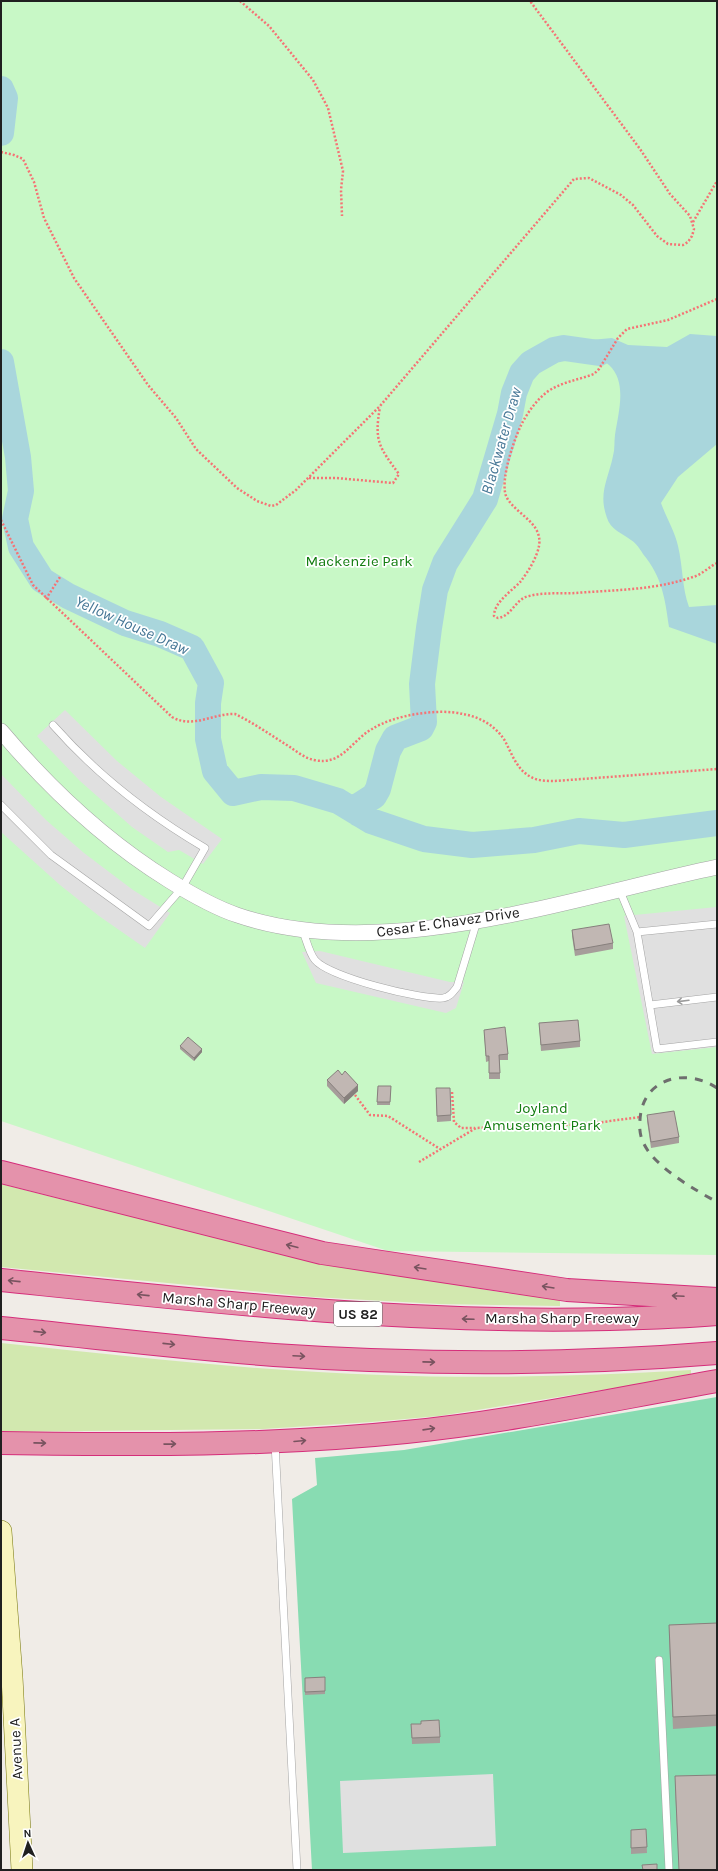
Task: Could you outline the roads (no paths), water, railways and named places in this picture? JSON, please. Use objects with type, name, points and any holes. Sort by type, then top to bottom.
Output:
[{"type":"highway","points":[[1,1172],[322,1253],[567,1290],[717,1299]]},
{"type":"highway","name":"Marsha Sharp Freeway","points":[[1,1280],[276,1308],[398,1317],[542,1321],[717,1314]]},
{"type":"highway","points":[[1,1328],[274,1354],[398,1361],[513,1363],[657,1358],[717,1353]]},
{"type":"highway","points":[[1,1443],[125,1444],[275,1442],[407,1432],[500,1419],[717,1381]]},
{"type":"main road","name":"Avenue A","points":[[1,1532],[12,1677],[22,1870]]},
{"type":"street","name":"Cesar E. Chavez Drive","points":[[1,732],[53,788],[88,820],[144,865],[213,905],[237,915],[266,923],[302,929],[342,932],[376,932],[422,928],[478,920],[620,891],[717,867]]},
{"type":"lane","points":[[1,805],[51,855],[149,926],[182,888],[205,848],[164,824],[131,800],[74,749],[52,725]]},
{"type":"lane","points":[[620,891],[638,932],[657,1049],[717,1042]]},
{"type":"lane","points":[[302,929],[316,960],[342,975],[382,987],[431,997],[445,998],[452,994],[457,987],[478,920]]},
{"type":"lane","points":[[638,932],[717,924]]},
{"type":"lane","points":[[650,1005],[717,997]]},
{"type":"lane","points":[[275,1442],[297,1870]]},
{"type":"lane","points":[[659,1660],[669,1870]]},
{"type":"water","points":[[690,334],[717,336],[717,444],[678,477],[661,503],[677,541],[685,592],[689,607],[717,605],[717,644],[669,627],[662,588],[655,571],[636,544],[617,531],[609,522],[604,509],[603,501],[614,451],[620,398],[618,380],[615,372],[604,361],[564,348],[569,342],[612,338],[628,345],[667,347]]},
{"type":"waterway","name":"Yellow House Draw","points":[[1,89],[5,98],[1,133]]},
{"type":"waterway","name":"Blackwater Draw","points":[[359,814],[360,805],[374,796],[378,789],[388,751],[395,738],[421,728],[424,722],[422,684],[435,590],[445,563],[485,499],[510,414],[514,393],[522,373],[531,363],[554,350],[564,348],[599,353]]},
{"type":"waterway","name":"Yellow House Draw","points":[[1,362],[18,457],[21,491],[15,519],[21,547],[42,580],[68,596],[125,623],[160,634],[192,648],[211,683],[208,703],[208,739],[215,771],[233,793],[261,787],[294,788],[338,801],[371,821],[424,839],[472,845],[534,840],[579,831],[624,835],[717,823]]},
{"type":"railway","points":[[717,1088],[692,1078],[668,1080],[657,1086],[649,1094],[643,1106],[640,1120],[641,1135],[649,1153],[676,1177],[717,1202]]},
{"type":"park label","name":"Mackenzie Park","points":[[359,561]]},
{"type":"park label","name":"Joyland Amusement Park","points":[[542,1116]]}]
